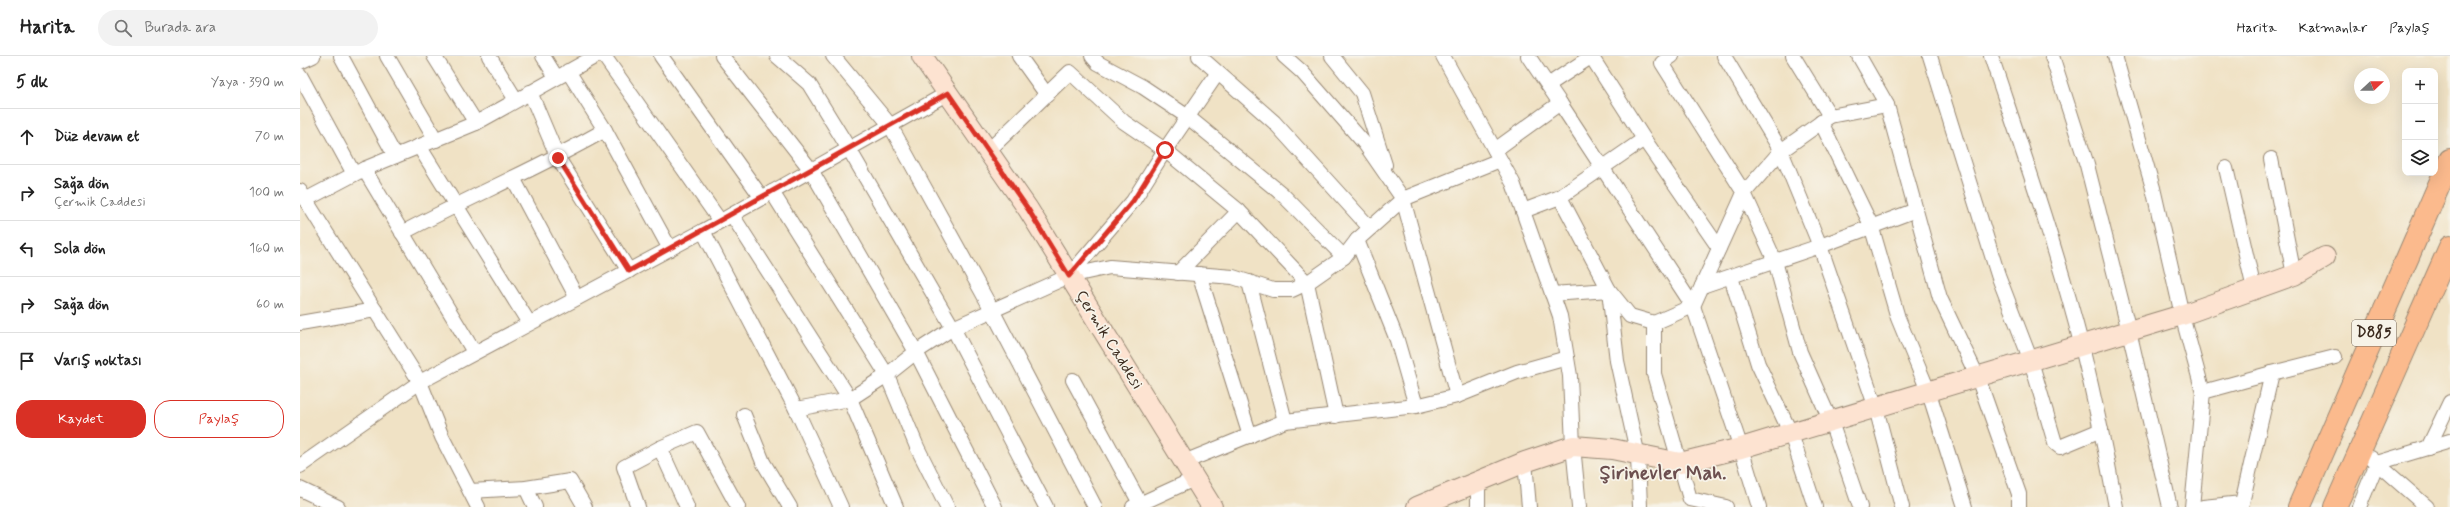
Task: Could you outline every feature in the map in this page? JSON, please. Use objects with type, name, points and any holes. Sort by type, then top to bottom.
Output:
[{"type":"highway","name":"D885","points":[[2299,507],[2450,160]]},
{"type":"highway","name":"D885","points":[[2335,507],[2369,456],[2450,247]]},
{"type":"street","points":[[300,62],[313,56]]},
{"type":"street","points":[[341,56],[395,156]]},
{"type":"street","points":[[387,56],[436,140]]},
{"type":"street","points":[[434,56],[476,123]]},
{"type":"street","points":[[489,56],[516,100]]},
{"type":"street","points":[[543,56],[562,74],[605,130],[670,249]]},
{"type":"street","points":[[478,507],[442,437],[420,382],[303,195],[476,123],[596,56]]},
{"type":"street","points":[[604,56],[726,218],[850,399],[896,507]]},
{"type":"street","points":[[661,56],[767,195],[887,375],[917,447],[947,507]]},
{"type":"street","points":[[722,56],[811,170],[916,352],[995,507]]},
{"type":"street","points":[[777,56],[809,84],[849,149],[953,328],[1046,507]]},
{"type":"street","points":[[833,56],[890,125],[992,310],[1095,507]]},
{"type":"street","name":"Çermik Caddesi","points":[[922,56],[1028,209],[1212,507]]},
{"type":"street","points":[[1018,56],[1047,95]]},
{"type":"street","points":[[1092,56],[1098,63],[1143,86],[1188,116],[1282,194],[1344,257]]},
{"type":"street","points":[[1199,56],[1217,74],[1274,122],[1370,228]]},
{"type":"street","points":[[1284,56],[1302,72],[1365,144],[1403,199],[1457,396]]},
{"type":"street","points":[[1332,56],[1362,93],[1390,181]]},
{"type":"street","points":[[1528,56],[1693,306],[1742,448],[1759,507]]},
{"type":"street","points":[[1548,85],[1591,56],[1644,139],[1719,248]]},
{"type":"street","points":[[1724,56],[1781,151],[1820,246],[1876,408],[1902,507]]},
{"type":"street","points":[[1793,56],[1825,119],[1871,225],[1898,318],[1929,392],[1964,507]]},
{"type":"street","points":[[1859,56],[1887,105],[1940,298],[1978,378],[2019,494],[2018,507]]},
{"type":"street","points":[[1930,56],[1998,275],[2031,361],[2055,443],[2060,446],[2101,430]]},
{"type":"street","points":[[1991,56],[2032,177],[2082,346],[2101,430],[2116,507]]},
{"type":"street","points":[[2052,56],[2087,165],[2129,331],[2170,507]]},
{"type":"street","points":[[2115,56],[2153,188],[2182,314],[2204,392],[2192,507]]},
{"type":"street","points":[[1445,57],[1513,183],[1560,316],[1570,376],[1573,446],[1580,507]]},
{"type":"street","points":[[1664,58],[1744,193],[1774,262],[1800,352],[1831,422],[1860,507]]},
{"type":"street","points":[[988,151],[1070,72],[1124,122],[1165,150],[1239,211],[1308,283],[1336,416]]},
{"type":"street","points":[[1069,276],[1133,201],[1165,150],[1217,74]]},
{"type":"street","points":[[300,75],[359,172],[402,233],[474,352]]},
{"type":"street","points":[[530,92],[558,158],[629,271]]},
{"type":"street","points":[[300,466],[420,382],[703,231],[948,93]]},
{"type":"street","points":[[796,409],[850,399],[887,375],[916,352],[953,328],[1069,276],[1110,267],[1233,277],[1273,290],[1292,290],[1308,283],[1344,257],[1357,240],[1403,199],[1497,155],[1560,103]]},
{"type":"street","points":[[1560,197],[1609,290],[1630,316],[1654,323],[1693,306],[1744,193],[1781,151],[1825,119],[1887,105]]},
{"type":"street","points":[[402,233],[454,205],[558,158],[605,130]]},
{"type":"street","points":[[1523,211],[1560,197],[1644,139]]},
{"type":"street","points":[[419,146],[454,205],[529,323]]},
{"type":"street","points":[[2271,159],[2294,275]]},
{"type":"street","points":[[2226,168],[2254,290]]},
{"type":"street","points":[[513,178],[577,298]]},
{"type":"street","points":[[1702,286],[1731,278],[1820,246],[1871,225],[1916,210]]},
{"type":"street","points":[[1178,273],[1239,211]]},
{"type":"street","points":[[703,231],[796,409],[842,507]]},
{"type":"street","points":[[1357,240],[1397,340],[1416,406]]},
{"type":"street","points":[[1417,507],[1478,483],[1525,462],[1573,446],[1612,449],[1638,456],[1680,463],[1742,448],[1978,378],[2182,314],[2294,275],[2325,258]]},
{"type":"street","points":[[1199,274],[1250,436]]},
{"type":"street","points":[[1731,278],[1758,364],[1791,434],[1815,507]]},
{"type":"street","points":[[1249,282],[1286,422]]},
{"type":"street","points":[[1552,294],[1609,290]]},
{"type":"street","points":[[1609,290],[1616,361],[1638,456],[1640,507]]},
{"type":"street","points":[[300,323],[375,310]]},
{"type":"street","points":[[1654,323],[1654,374],[1691,503],[1726,507]]},
{"type":"street","points":[[2204,392],[2272,372],[2336,357]]},
{"type":"street","points":[[1184,462],[1286,422],[1416,406],[1457,396],[1517,372],[1567,358]]},
{"type":"street","points":[[2203,507],[2228,506],[2242,503],[2272,372]]},
{"type":"street","points":[[1073,380],[1138,506],[1194,479]]},
{"type":"street","points":[[2428,448],[2450,402]]},
{"type":"street","points":[[744,415],[763,462],[790,507]]},
{"type":"street","points":[[638,507],[624,467],[660,448],[697,432],[738,507]]},
{"type":"street","points":[[2369,456],[2428,448],[2450,441]]},
{"type":"street","points":[[660,448],[687,507]]},
{"type":"street","points":[[2358,507],[2369,456]]},
{"type":"street","points":[[2369,456],[2427,507]]},
{"type":"street","points":[[1525,462],[1529,507]]},
{"type":"street","points":[[2289,507],[2312,475]]},
{"type":"street","points":[[470,491],[526,488],[570,481],[585,507]]},
{"type":"street","points":[[1478,483],[1478,507]]},
{"type":"street","points":[[526,488],[535,507]]},
{"type":"street","points":[[300,489],[338,507]]},
{"type":"district","name":"Şirinevler Mah.","points":[[1663,473]]},
{"type":"route","points":[[558,158],[629,271],[732,215],[948,93],[1028,209],[1069,276],[1133,201],[1165,150]]}]
